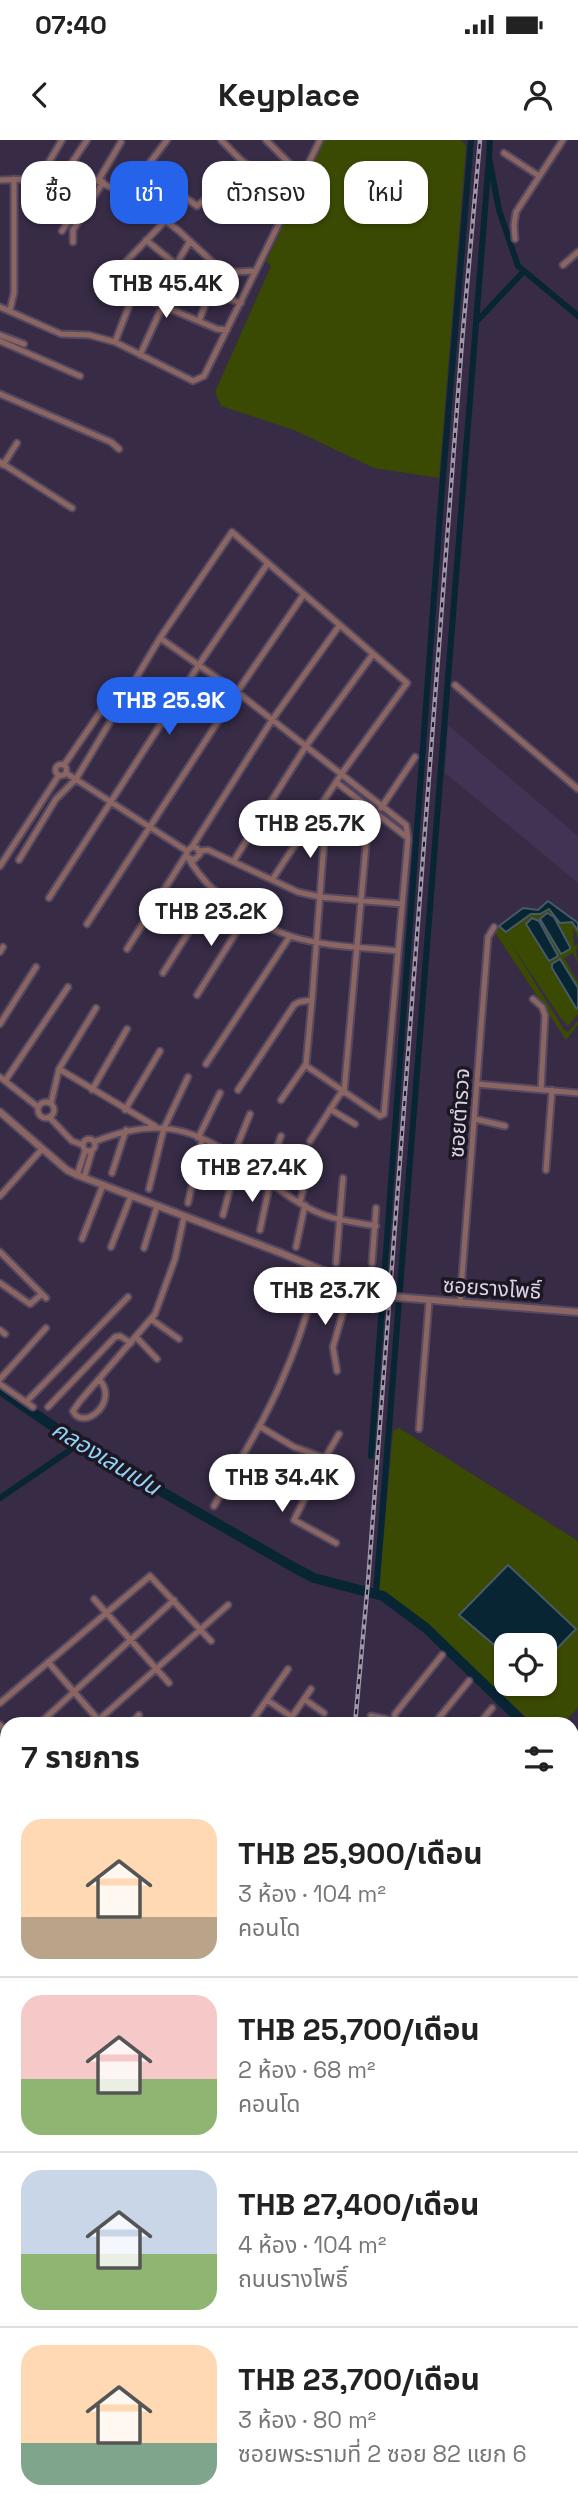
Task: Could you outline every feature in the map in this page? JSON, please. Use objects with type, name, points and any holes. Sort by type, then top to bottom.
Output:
[{"type":"highway","points":[[0,2280],[0,2316]]},
{"type":"street","points":[[50,161],[62,140]]},
{"type":"street","points":[[73,161],[87,140]]},
{"type":"street","points":[[150,161],[167,140]]},
{"type":"street","points":[[221,140],[242,161]]},
{"type":"street","points":[[266,140],[287,161]]},
{"type":"street","points":[[309,161],[318,141]]},
{"type":"street","points":[[515,239],[516,212],[559,141]]},
{"type":"street","points":[[73,242],[73,230],[121,142]]},
{"type":"street","points":[[504,153],[539,176]]},
{"type":"street","points":[[0,180],[21,178]]},
{"type":"street","points":[[10,310],[14,293],[14,179]]},
{"type":"street","points":[[98,181],[110,186]]},
{"type":"street","points":[[62,231],[98,181]]},
{"type":"street","points":[[188,200],[197,206],[202,202]]},
{"type":"street","points":[[163,224],[113,278],[126,290],[217,329],[227,330]]},
{"type":"street","points":[[168,224],[219,268],[234,272],[255,271]]},
{"type":"street","points":[[0,307],[61,334],[89,335],[115,342],[193,381],[204,376],[209,369],[278,224]]},
{"type":"street","points":[[146,240],[211,293],[241,303]]},
{"type":"street","points":[[140,355],[163,305],[176,265],[190,241]]},
{"type":"street","points":[[563,265],[578,253]]},
{"type":"street","points":[[199,321],[219,268]]},
{"type":"street","points":[[115,342],[134,293]]},
{"type":"street","points":[[0,335],[24,345]]},
{"type":"street","points":[[0,341],[80,376]]},
{"type":"street","points":[[0,394],[111,442],[119,449]]},
{"type":"street","points":[[17,443],[2,464],[72,508]]},
{"type":"street","points":[[19,860],[56,799],[76,779],[160,638],[229,534],[235,533],[407,685],[342,773],[272,880]]},
{"type":"street","points":[[49,898],[198,666],[268,563]]},
{"type":"street","points":[[87,924],[237,692],[304,594]]},
{"type":"street","points":[[127,949],[272,720],[339,626]]},
{"type":"street","points":[[160,638],[237,692],[406,825],[408,838],[384,1114],[380,1116],[305,1065]]},
{"type":"street","points":[[233,862],[306,746],[373,654]]},
{"type":"street","points":[[455,685],[578,789]]},
{"type":"street","points":[[59,775],[57,768],[64,765],[103,708]]},
{"type":"street","points":[[310,1141],[343,1092],[359,947],[368,817],[383,805],[415,757]]},
{"type":"street","points":[[64,765],[66,773],[188,853],[198,858],[199,851]]},
{"type":"street","points":[[0,866],[59,775],[66,773]]},
{"type":"street","points":[[336,782],[408,838]]},
{"type":"street","points":[[281,1100],[305,1065],[324,836],[322,828],[312,819]]},
{"type":"street","points":[[188,853],[208,850],[299,892],[320,897],[402,904]]},
{"type":"street","points":[[188,853],[197,872],[230,905],[290,936],[316,942],[398,951]]},
{"type":"street","points":[[163,973],[215,890]]},
{"type":"street","points":[[197,995],[247,915]]},
{"type":"street","name":"ซอยตำรวจ","points":[[460,1303],[488,937],[494,926]]},
{"type":"street","points":[[205,1064],[290,936]]},
{"type":"street","points":[[0,1024],[36,967]]},
{"type":"street","points":[[68,988],[2,1079],[38,1107],[41,1116],[48,1117],[72,1141],[87,1149],[95,1148],[94,1142]]},
{"type":"street","points":[[533,999],[545,1015],[541,1090]]},
{"type":"street","points":[[238,1090],[294,1005],[312,1000]]},
{"type":"street","points":[[48,1117],[54,1112],[51,1103],[59,1069],[96,1008]]},
{"type":"street","points":[[92,1090],[127,1029]]},
{"type":"street","points":[[125,1110],[160,1051]]},
{"type":"street","points":[[59,1069],[155,1126],[200,1139],[235,1157],[267,1181],[325,1215],[376,1226]]},
{"type":"street","points":[[149,1189],[164,1128],[188,1077]]},
{"type":"street","points":[[477,1084],[578,1093]]},
{"type":"street","points":[[546,1170],[552,1090]]},
{"type":"street","points":[[188,1203],[200,1139],[220,1093]]},
{"type":"street","points":[[38,1107],[43,1102],[51,1103]]},
{"type":"street","points":[[330,1109],[355,1124]]},
{"type":"street","name":"ซอยรางโพธิ์","points":[[0,1112],[67,1170],[80,1177],[281,1253],[318,1271],[381,1295],[400,1299],[578,1312]]},
{"type":"street","points":[[223,1215],[235,1157],[250,1114]]},
{"type":"street","points":[[475,1119],[505,1126]]},
{"type":"street","points":[[80,1177],[88,1139],[94,1142],[126,1130],[155,1126]]},
{"type":"street","points":[[112,1173],[126,1130]]},
{"type":"street","points":[[260,1230],[267,1181],[281,1136]]},
{"type":"street","points":[[0,1196],[42,1149]]},
{"type":"street","points":[[296,1247],[302,1203],[313,1157]]},
{"type":"street","points":[[336,1262],[343,1178]]},
{"type":"street","points":[[82,1239],[103,1185]]},
{"type":"street","points":[[111,1247],[131,1196]]},
{"type":"street","points":[[144,1248],[157,1206]]},
{"type":"street","points":[[372,1263],[376,1208]]},
{"type":"street","points":[[99,1379],[106,1386],[108,1395],[104,1402],[88,1419],[76,1417],[73,1412],[80,1401],[99,1379],[131,1343],[151,1319],[167,1285],[184,1217]]},
{"type":"street","points":[[0,1252],[44,1296],[30,1304],[0,1283]]},
{"type":"street","points":[[214,1506],[287,1370],[318,1271]]},
{"type":"street","points":[[337,1371],[333,1347],[351,1284]]},
{"type":"street","points":[[26,1402],[128,1297]]},
{"type":"street","points":[[419,1429],[429,1301]]},
{"type":"street","points":[[151,1319],[179,1339]]},
{"type":"street","points":[[33,1407],[0,1382],[46,1328]]},
{"type":"street","points":[[48,1407],[115,1338],[120,1336],[131,1343]]},
{"type":"street","points":[[136,1337],[157,1359]]},
{"type":"street","points":[[259,1426],[294,1447],[325,1458]]},
{"type":"street","points":[[336,1543],[294,1520],[339,1434]]},
{"type":"street","points":[[0,1703],[150,1576],[211,1641]]},
{"type":"street","points":[[94,1599],[169,1683]]},
{"type":"street","points":[[46,1717],[174,1600]]},
{"type":"street","points":[[104,1717],[228,1605]]},
{"type":"street","points":[[394,1717],[443,1655]]},
{"type":"street","points":[[48,1662],[93,1717]]},
{"type":"street","points":[[255,1717],[288,1669]]},
{"type":"street","points":[[440,1717],[469,1681]]},
{"type":"street","points":[[267,1700],[292,1717],[311,1689]]},
{"type":"street","points":[[304,1699],[324,1713]]},
{"type":"street","points":[[485,1717],[492,1708]]},
{"type":"shaded area","points":[[448,725],[578,836],[578,883],[445,773]]},
{"type":"green space","points":[[324,140],[461,140],[466,146],[439,478],[374,468],[294,430],[221,406],[215,392],[271,266],[266,261],[284,224],[330,224],[330,161],[314,161]]},
{"type":"green space","points":[[549,909],[560,923],[572,922],[578,931],[578,938],[573,928],[574,946],[578,944],[578,963],[573,953],[564,958],[578,982],[578,988],[560,959],[552,964],[578,1009],[578,1014],[568,1026],[506,936],[565,1031],[568,1032],[578,1021],[578,1025],[566,1040],[494,931],[499,926],[506,932],[531,914],[540,914]]},
{"type":"green space","points":[[399,1428],[578,1541],[578,1708],[570,1717],[526,1717],[503,1696],[557,1696],[557,1649],[576,1629],[460,1615],[494,1645],[494,1687],[440,1637],[379,1590],[393,1431]]},
{"type":"water","points":[[548,901],[578,923],[578,931],[572,922],[560,923],[549,909],[540,914],[531,914],[506,932],[499,926],[523,908],[538,910]]},
{"type":"water","points":[[547,913],[554,917],[570,947],[561,954],[540,919]]},
{"type":"water","points":[[532,918],[539,921],[558,956],[549,961],[526,924]]},
{"type":"water","points":[[560,959],[578,988],[578,1009],[552,968],[552,964]]},
{"type":"water","points":[[508,1565],[576,1629],[557,1649],[557,1633],[494,1633],[494,1645],[459,1615]]},
{"type":"waterway","points":[[371,1456],[441,501],[471,140]]},
{"type":"waterway","points":[[490,140],[489,158],[499,210],[518,266],[578,316]]},
{"type":"waterway","points":[[376,1593],[489,158]]},
{"type":"waterway","points":[[477,321],[524,271]]},
{"type":"waterway","name":"คลองเลนเปน","points":[[0,1390],[79,1444],[293,1567],[314,1578],[383,1596],[426,1628],[518,1717]]},
{"type":"waterway","points":[[0,1498],[79,1444]]},
{"type":"railway","points":[[356,1717],[480,140]]}]
